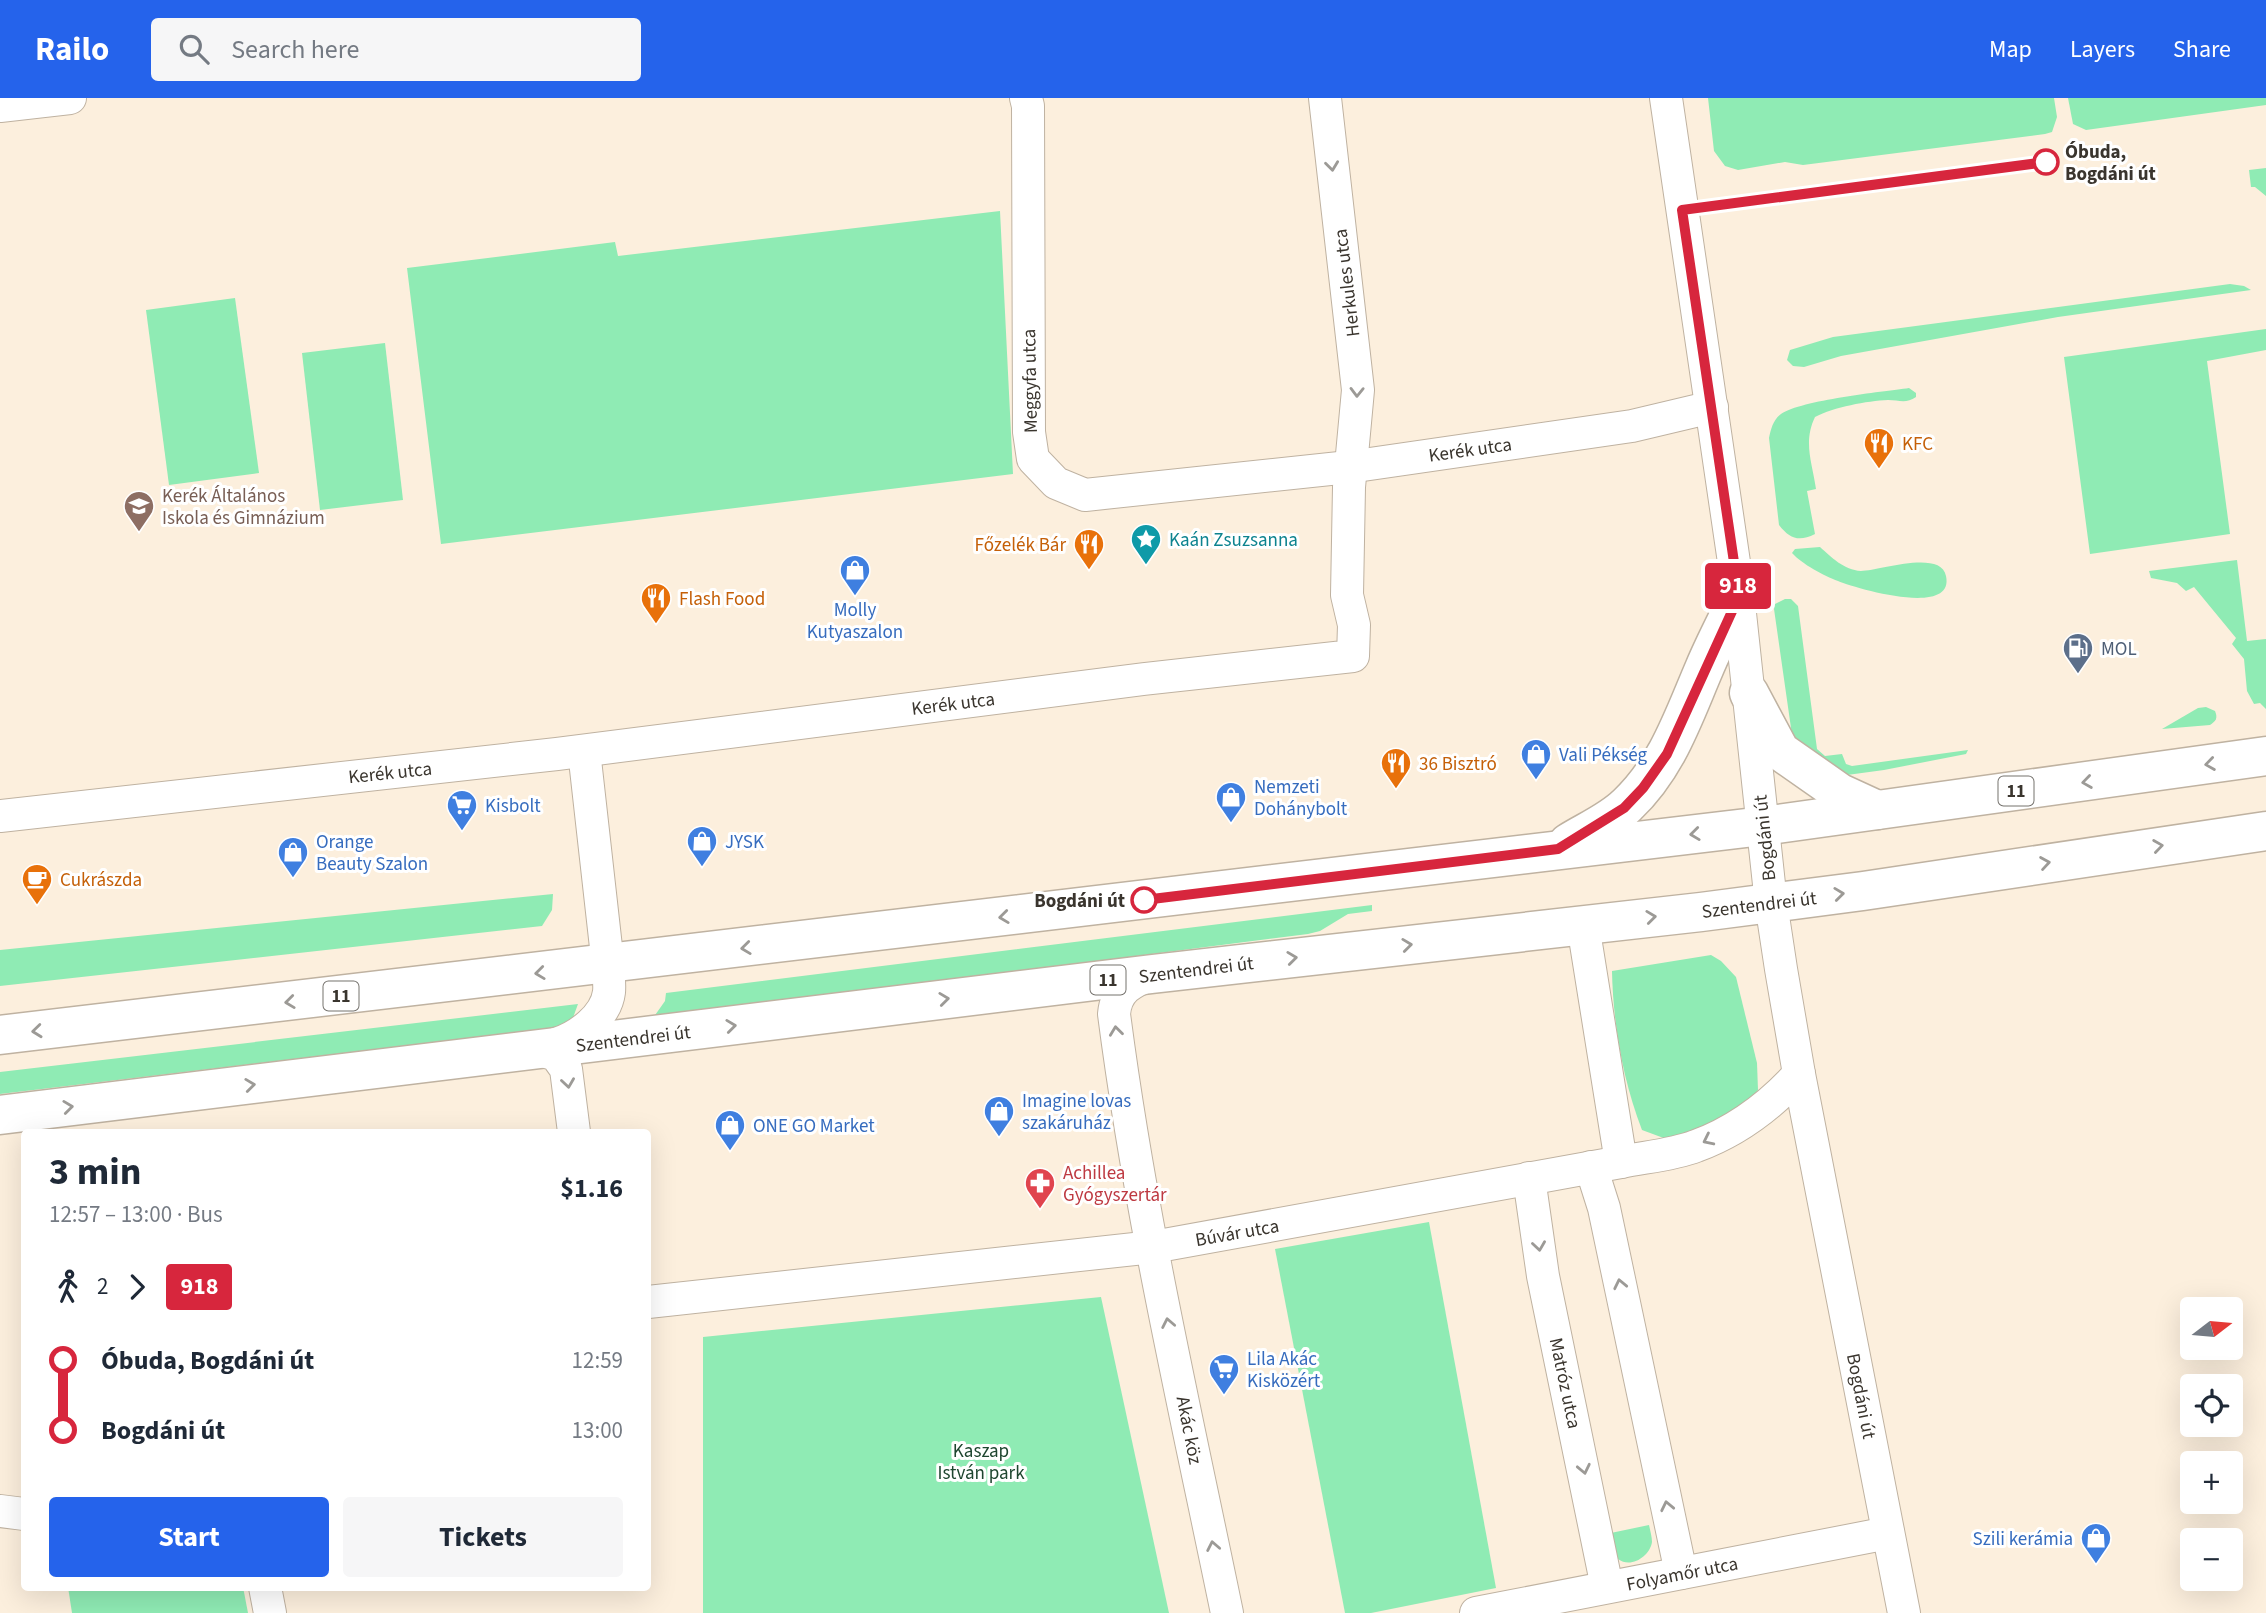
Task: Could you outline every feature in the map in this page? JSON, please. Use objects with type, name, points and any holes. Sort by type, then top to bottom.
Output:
[{"type":"main road","points":[[1558,849],[1624,808],[1643,788],[1667,754],[1739,596]]},
{"type":"main road","points":[[1749,694],[1780,751],[1840,793],[1877,810]]},
{"type":"main road","name":"11","points":[[0,1035],[1763,826],[2266,756]]},
{"type":"main road","name":"Szentendrei út","points":[[0,1115],[1152,974],[1771,903],[2266,831]]},
{"type":"street","name":"Meggyfa utca","points":[[1026,98],[1029,432],[1033,459],[1056,483],[1086,495],[1349,467]]},
{"type":"street","name":"Herkules utca","points":[[1325,98],[1358,390],[1349,467]]},
{"type":"street","name":"Bogdáni út","points":[[1666,98],[1739,596],[1771,903],[1799,1074],[1904,1613]]},
{"type":"street","points":[[0,106],[55,99]]},
{"type":"street","name":"Kerék utca","points":[[0,816],[584,751],[1144,679],[1353,656],[1354,625],[1347,595],[1349,467],[1632,426],[1712,407]]},
{"type":"street","points":[[540,1050],[571,1039],[596,1018],[609,995],[584,751]]},
{"type":"street","points":[[1583,925],[1606,1164],[1604,1208],[1681,1573]]},
{"type":"street","name":"Akác köz","points":[[1152,974],[1124,989],[1115,1000],[1114,1014],[1153,1247],[1227,1613]]},
{"type":"street","points":[[540,1050],[555,1055],[566,1069],[574,1129]]},
{"type":"street","name":"Búvár utca","points":[[651,1303],[1153,1247],[1696,1147],[1737,1126],[1774,1102],[1799,1074]]},
{"type":"street","name":"Matróz utca","points":[[1529,1178],[1543,1276],[1608,1587]]},
{"type":"street","points":[[0,1511],[21,1514]]},
{"type":"street","name":"Folyamőr utca","points":[[1476,1613],[1888,1533]]},
{"type":"street","points":[[266,1591],[270,1613]]},
{"type":"green space","points":[[1708,98],[2054,98],[2057,117],[2052,132],[2045,134],[1803,165],[1785,162],[1738,170],[1725,166],[1714,151]]},
{"type":"green space","points":[[2068,98],[2266,98],[2266,105],[2086,130],[2073,124]]},
{"type":"green space","points":[[2266,168],[2266,196],[2251,187],[2249,170]]},
{"type":"green space","points":[[1000,211],[1013,474],[441,544],[407,268],[615,242],[618,256]]},
{"type":"green space","points":[[2230,284],[2251,290],[2058,317],[1841,356],[1804,367],[1793,366],[1787,360],[1790,350],[1833,337]]},
{"type":"green space","points":[[235,298],[259,473],[169,485],[146,310]]},
{"type":"green space","points":[[2266,329],[2266,350],[2207,361],[2230,534],[2090,554],[2064,357]]},
{"type":"green space","points":[[385,343],[403,500],[320,510],[302,353]]},
{"type":"green space","points":[[1909,388],[1916,393],[1916,397],[1909,400],[1861,403],[1815,417],[1809,444],[1816,489],[1807,491],[1815,534],[1795,538],[1787,533],[1779,525],[1769,438],[1776,419],[1791,409],[1806,405]]},
{"type":"green space","points":[[1820,547],[1838,562],[1861,571],[1908,563],[1933,564],[1942,568],[1946,576],[1945,589],[1935,595],[1920,598],[1882,594],[1832,579],[1792,553],[1795,549]]},
{"type":"green space","points":[[2237,560],[2247,641],[2266,639],[2266,709],[2260,703],[2254,704],[2247,691],[2244,659],[2232,644],[2236,638],[2194,587],[2186,591],[2177,583],[2151,578],[2149,571]]},
{"type":"green space","points":[[1791,599],[1798,606],[1817,749],[1825,756],[1842,754],[1846,764],[1852,766],[1968,750],[1966,754],[1847,775],[1793,742],[1774,609],[1775,604]]},
{"type":"green space","points":[[2206,707],[2216,713],[2216,719],[2210,725],[2162,729],[2198,708]]},
{"type":"green space","points":[[553,894],[552,910],[542,926],[0,986],[0,950]]},
{"type":"green space","points":[[1372,905],[1372,911],[1348,914],[1320,931],[1308,934],[653,1018],[665,1001],[666,993]]},
{"type":"green space","points":[[1711,955],[1721,961],[1736,977],[1757,1063],[1758,1090],[1747,1104],[1700,1134],[1669,1140],[1642,1130],[1635,1111],[1620,1052],[1612,971]]},
{"type":"green space","points":[[578,1004],[570,1026],[0,1094],[0,1072]]},
{"type":"green space","points":[[1429,1222],[1496,1588],[1371,1613],[1345,1613],[1275,1249]]},
{"type":"green space","name":"Kaszap István park","points":[[1101,1297],[1169,1613],[703,1613],[703,1337]]},
{"type":"green space","points":[[1649,1525],[1652,1542],[1644,1556],[1629,1563],[1616,1557],[1606,1534]]},
{"type":"green space","points":[[69,1591],[244,1591],[248,1613],[72,1613]]},
{"type":"bus line","name":"918","points":[[1144,900],[1558,849],[1624,808],[1643,788],[1667,754],[1739,596],[1682,210],[2046,162]]},
{"type":"place","name":"Óbuda, Bogdáni út","points":[[2046,162]]},
{"type":"place","name":"KFC","points":[[1879,470]]},
{"type":"place","name":"Kerék Általános Iskola és Gimnázium","points":[[139,533]]},
{"type":"place","name":"Kaán Zsuzsanna","points":[[1146,566]]},
{"type":"place","name":"Főzelék Bár","points":[[1089,571]]},
{"type":"place","name":"Molly Kutyaszalon","points":[[855,597]]},
{"type":"place","name":"Flash Food","points":[[656,625]]},
{"type":"place","name":"MOL","points":[[2078,675]]},
{"type":"place","name":"Vali Pékség","points":[[1536,781]]},
{"type":"place","name":"36 Bisztró","points":[[1396,790]]},
{"type":"place","name":"Nemzeti Dohánybolt","points":[[1231,824]]},
{"type":"place","name":"Kisbolt","points":[[462,832]]},
{"type":"place","name":"JYSK","points":[[702,868]]},
{"type":"place","name":"Orange Beauty Szalon","points":[[293,879]]},
{"type":"place","name":"Bogdáni út","points":[[1144,900]]},
{"type":"place","name":"Cukrászda","points":[[37,906]]},
{"type":"place","name":"Imagine lovas szakáruház","points":[[999,1138]]},
{"type":"place","name":"ONE GO Market","points":[[730,1152]]},
{"type":"place","name":"Achillea Gyógyszertár","points":[[1040,1210]]},
{"type":"place","name":"Lila Akác Kisközért","points":[[1224,1396]]},
{"type":"place","name":"Szili kerámia","points":[[2096,1565]]}]
